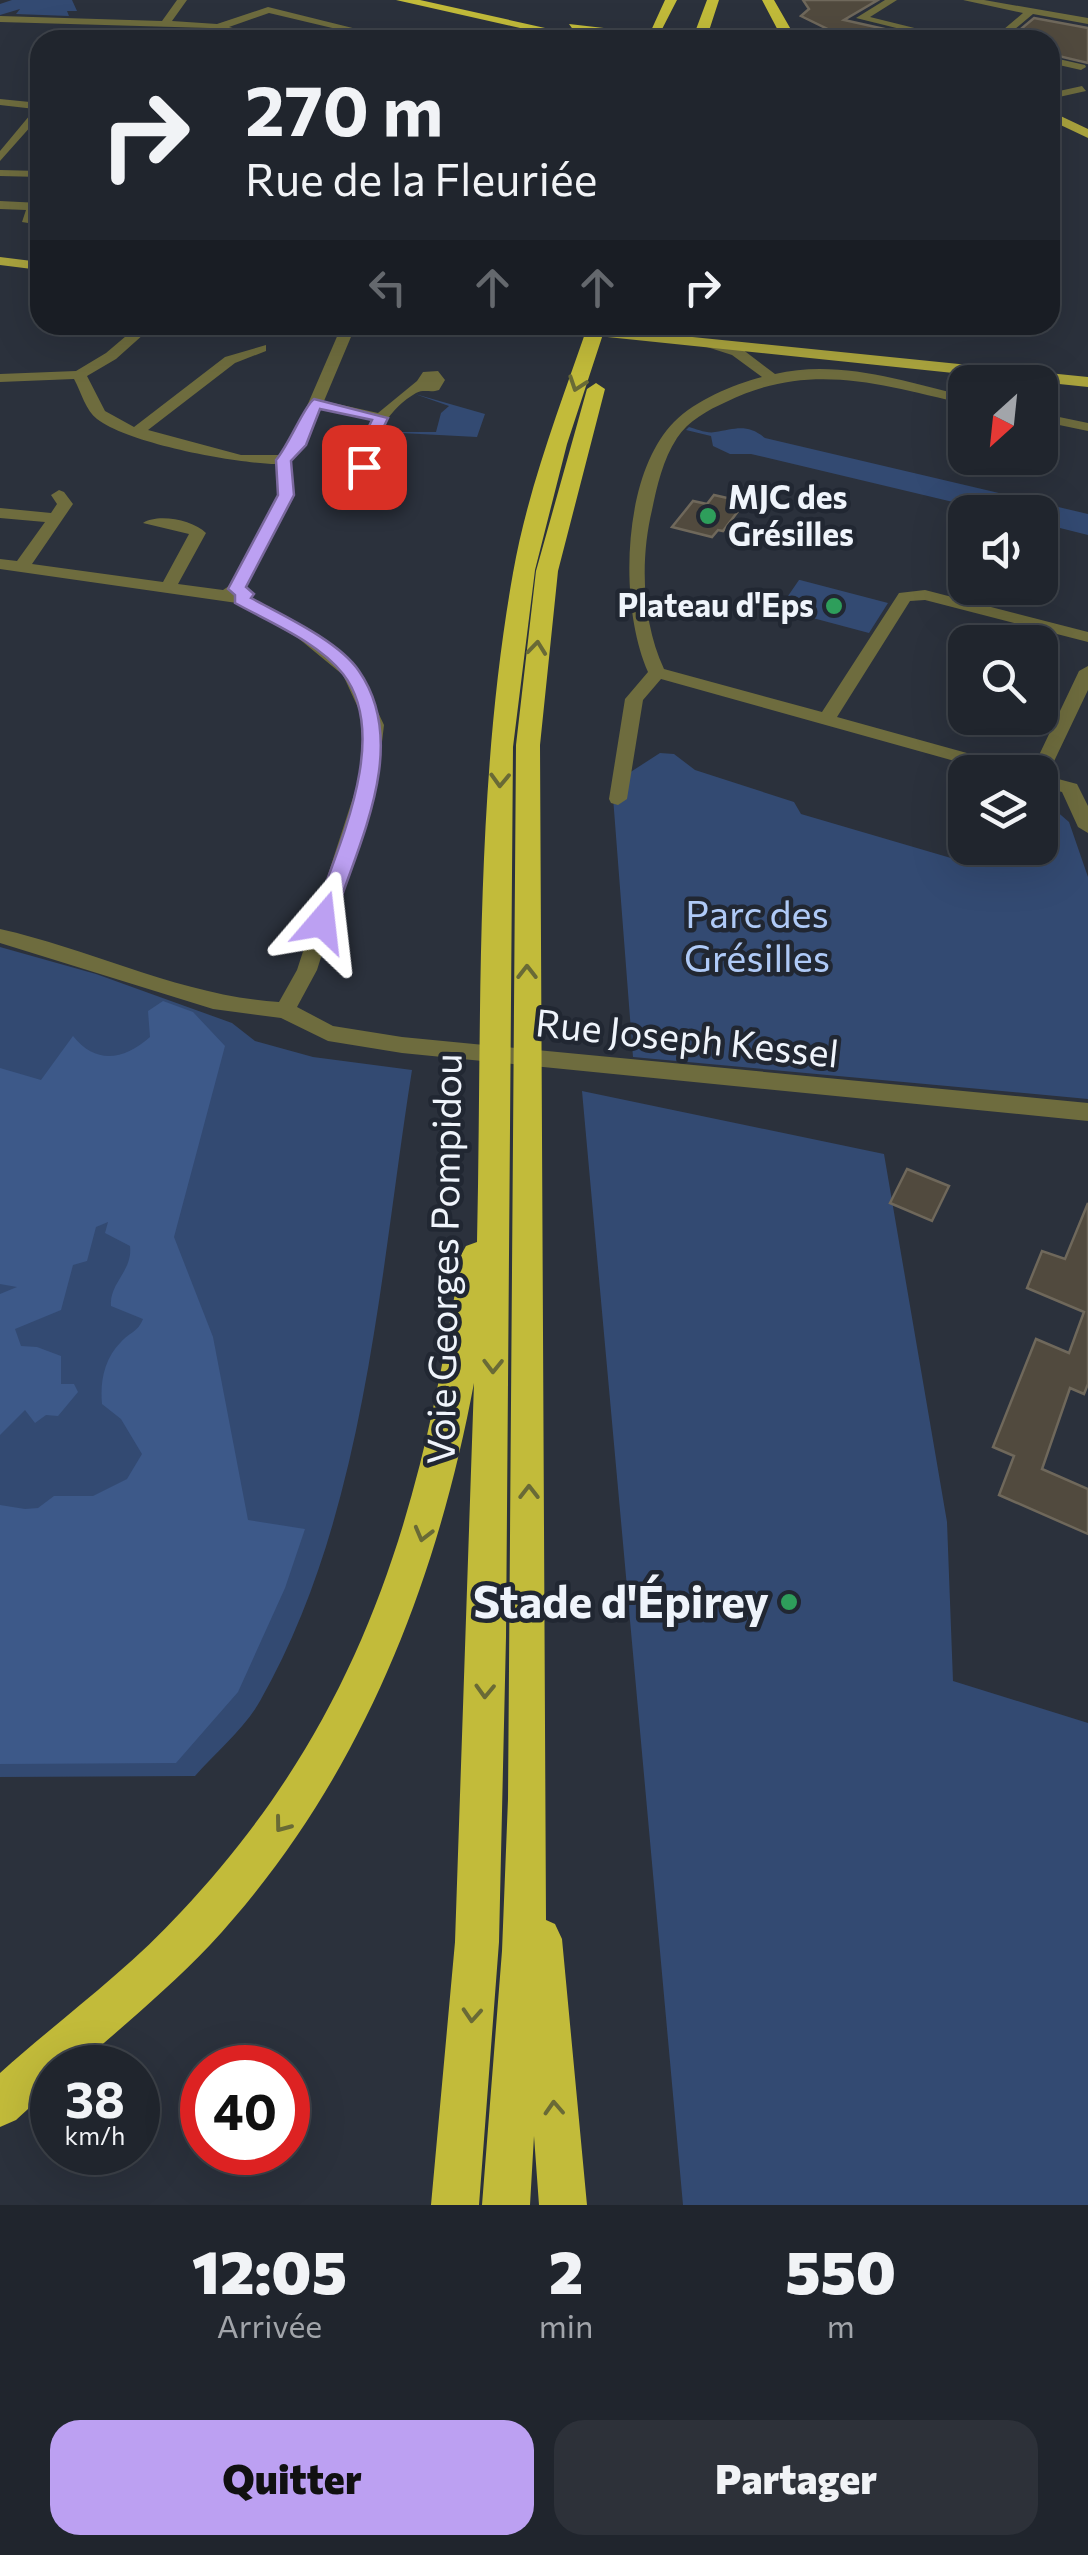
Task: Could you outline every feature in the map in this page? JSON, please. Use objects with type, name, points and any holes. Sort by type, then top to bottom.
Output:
[{"type":"highway","points":[[402,0],[544,30]]},
{"type":"highway","points":[[448,0],[604,30]]},
{"type":"highway","points":[[655,30],[671,0]]},
{"type":"highway","points":[[703,30],[714,0]]},
{"type":"highway","points":[[718,30],[729,0]]},
{"type":"highway","points":[[766,0],[769,30]]},
{"type":"highway","points":[[766,0],[784,30]]},
{"type":"highway","name":"Voie Georges Pompidou","points":[[455,2205],[478,1923],[493,1368],[501,747],[512,638],[536,518],[592,335]]},
{"type":"highway","points":[[506,2205],[524,1951],[528,1800],[528,746],[548,572],[591,404],[615,335]]},
{"type":"highway","points":[[0,2104],[196,1929],[298,1803],[344,1729],[384,1646],[416,1561],[447,1442],[494,1128]]},
{"type":"highway","points":[[528,1800],[563,2205]]},
{"type":"main road","points":[[1060,113],[1088,130]]},
{"type":"main road","points":[[0,261],[30,265]]},
{"type":"main road","points":[[656,335],[1088,382]]},
{"type":"main road","points":[[656,335],[1088,373]]},
{"type":"street","points":[[165,24],[182,0]]},
{"type":"street","points":[[892,0],[862,18],[914,30]]},
{"type":"street","points":[[968,0],[1088,21]]},
{"type":"street","points":[[219,26],[268,10],[353,30]]},
{"type":"street","points":[[1008,30],[1032,11]]},
{"type":"street","points":[[0,19],[219,26],[235,30]]},
{"type":"street","points":[[102,30],[108,22]]},
{"type":"street","points":[[1060,62],[1082,68]]},
{"type":"street","points":[[1060,93],[1085,87]]},
{"type":"street","points":[[1060,108],[1085,87]]},
{"type":"street","points":[[0,102],[30,106]]},
{"type":"street","points":[[0,158],[30,120]]},
{"type":"street","points":[[0,173],[30,174]]},
{"type":"street","points":[[0,205],[30,207]]},
{"type":"street","points":[[0,378],[79,375],[98,366],[135,335]]},
{"type":"street","points":[[277,463],[298,445],[347,335]]},
{"type":"street","points":[[345,342],[352,335]]},
{"type":"street","points":[[712,344],[736,352],[768,376]]},
{"type":"street","points":[[136,432],[230,360],[261,348]]},
{"type":"street","points":[[948,397],[824,373],[768,376],[692,414],[667,441],[644,510],[637,551],[647,656],[657,672],[953,755]]},
{"type":"street","points":[[0,392],[62,375]]},
{"type":"street","points":[[79,375],[86,395],[102,418],[136,432],[277,463]]},
{"type":"street","points":[[382,488],[367,475],[363,459],[381,418],[422,384]]},
{"type":"street","points":[[314,403],[381,418]]},
{"type":"street","points":[[1058,421],[1088,428]]},
{"type":"street","points":[[234,594],[286,495],[277,463]]},
{"type":"street","points":[[22,566],[65,504],[59,494]]},
{"type":"street","points":[[0,513],[56,518]]},
{"type":"street","points":[[151,523],[189,527],[198,533],[170,586]]},
{"type":"street","points":[[0,564],[234,594],[304,634],[351,672],[374,726],[370,776],[307,970],[285,1010],[248,1009],[211,1001],[56,948],[0,936]]},
{"type":"street","points":[[826,720],[902,599],[926,595],[1088,638]]},
{"type":"street","points":[[1048,755],[1088,671]]},
{"type":"street","points":[[618,799],[634,699],[657,672]]},
{"type":"street","points":[[1079,790],[1088,827]]},
{"type":"street","name":"Rue Joseph Kessel","points":[[285,1010],[328,1033],[412,1046],[1088,1112]]},
{"type":"green space","points":[[12,0],[72,0],[77,11],[67,11],[69,16],[16,14],[20,9],[0,15],[0,4]]},
{"type":"green space","points":[[415,394],[485,414],[477,437],[382,432],[436,432],[441,413],[449,406]]},
{"type":"green space","points":[[747,429],[765,438],[1007,495],[948,495],[948,501],[751,454],[730,454],[713,446],[711,436],[686,430]]},
{"type":"green space","points":[[1058,507],[1088,514],[1088,535],[1058,528]]},
{"type":"green space","name":"Plateau d'Eps","points":[[799,580],[888,603],[869,633],[779,609]]},
{"type":"green space","name":"Parc des Grésilles","points":[[660,753],[674,754],[695,770],[794,802],[801,814],[948,857],[948,865],[1058,865],[1058,813],[1069,822],[1088,877],[1088,1099],[633,1057],[612,784]]},
{"type":"green space","points":[[0,947],[96,974],[232,1023],[255,1041],[313,1057],[412,1070],[363,1394],[324,1553],[296,1629],[260,1701],[195,1776],[0,1777]]},
{"type":"green space","name":"Stade d'Épirey","points":[[582,1091],[884,1154],[947,1522],[953,1681],[1088,1723],[1088,2205],[683,2205]]},
{"type":"shaded area","points":[[163,1001],[193,1012],[225,1046],[174,1237],[213,1337],[248,1520],[305,1529],[285,1588],[238,1692],[176,1763],[0,1764],[0,1505],[38,1508],[54,1496],[93,1496],[127,1479],[142,1454],[121,1419],[102,1404],[102,1387],[111,1356],[143,1319],[111,1306],[114,1290],[128,1263],[130,1246],[105,1233],[108,1222],[96,1227],[87,1261],[73,1265],[61,1310],[15,1329],[21,1346],[61,1356],[61,1384],[74,1384],[78,1392],[58,1416],[46,1415],[35,1423],[25,1410],[0,1435],[0,1294],[17,1287],[0,1284],[0,1068],[41,1080],[73,1036],[91,1052],[101,1055],[130,1051],[150,1037],[148,1011]]},
{"type":"building","points":[[803,0],[878,0],[844,20],[889,30],[830,30],[801,16],[809,9]]},
{"type":"building","points":[[1034,18],[1088,28],[1088,63],[1060,56],[1060,30],[1020,30]]},
{"type":"building","name":"MJC des Grésilles","points":[[714,495],[745,502],[723,531],[718,530],[712,537],[672,527],[693,501],[707,504]]},
{"type":"building","points":[[907,1169],[949,1186],[932,1221],[890,1203]]},
{"type":"building","points":[[1088,1203],[1088,1384],[1084,1394],[1070,1388],[1042,1469],[1088,1489],[1088,1534],[999,1495],[1014,1456],[993,1447],[1036,1339],[1069,1353],[1084,1312],[1027,1288],[1042,1251],[1065,1259]]},
{"type":"place","name":"MJC des Grésilles","points":[[708,516]]},
{"type":"place","name":"Plateau d'Eps","points":[[834,606]]},
{"type":"place","name":"Stade d'Épirey","points":[[789,1602]]},
{"type":"route","points":[[322,922],[370,776],[374,726],[362,690],[351,672],[304,634],[241,599],[245,594],[236,589],[286,495],[283,460],[298,445],[314,403],[381,418],[364,451],[364,467]]}]
